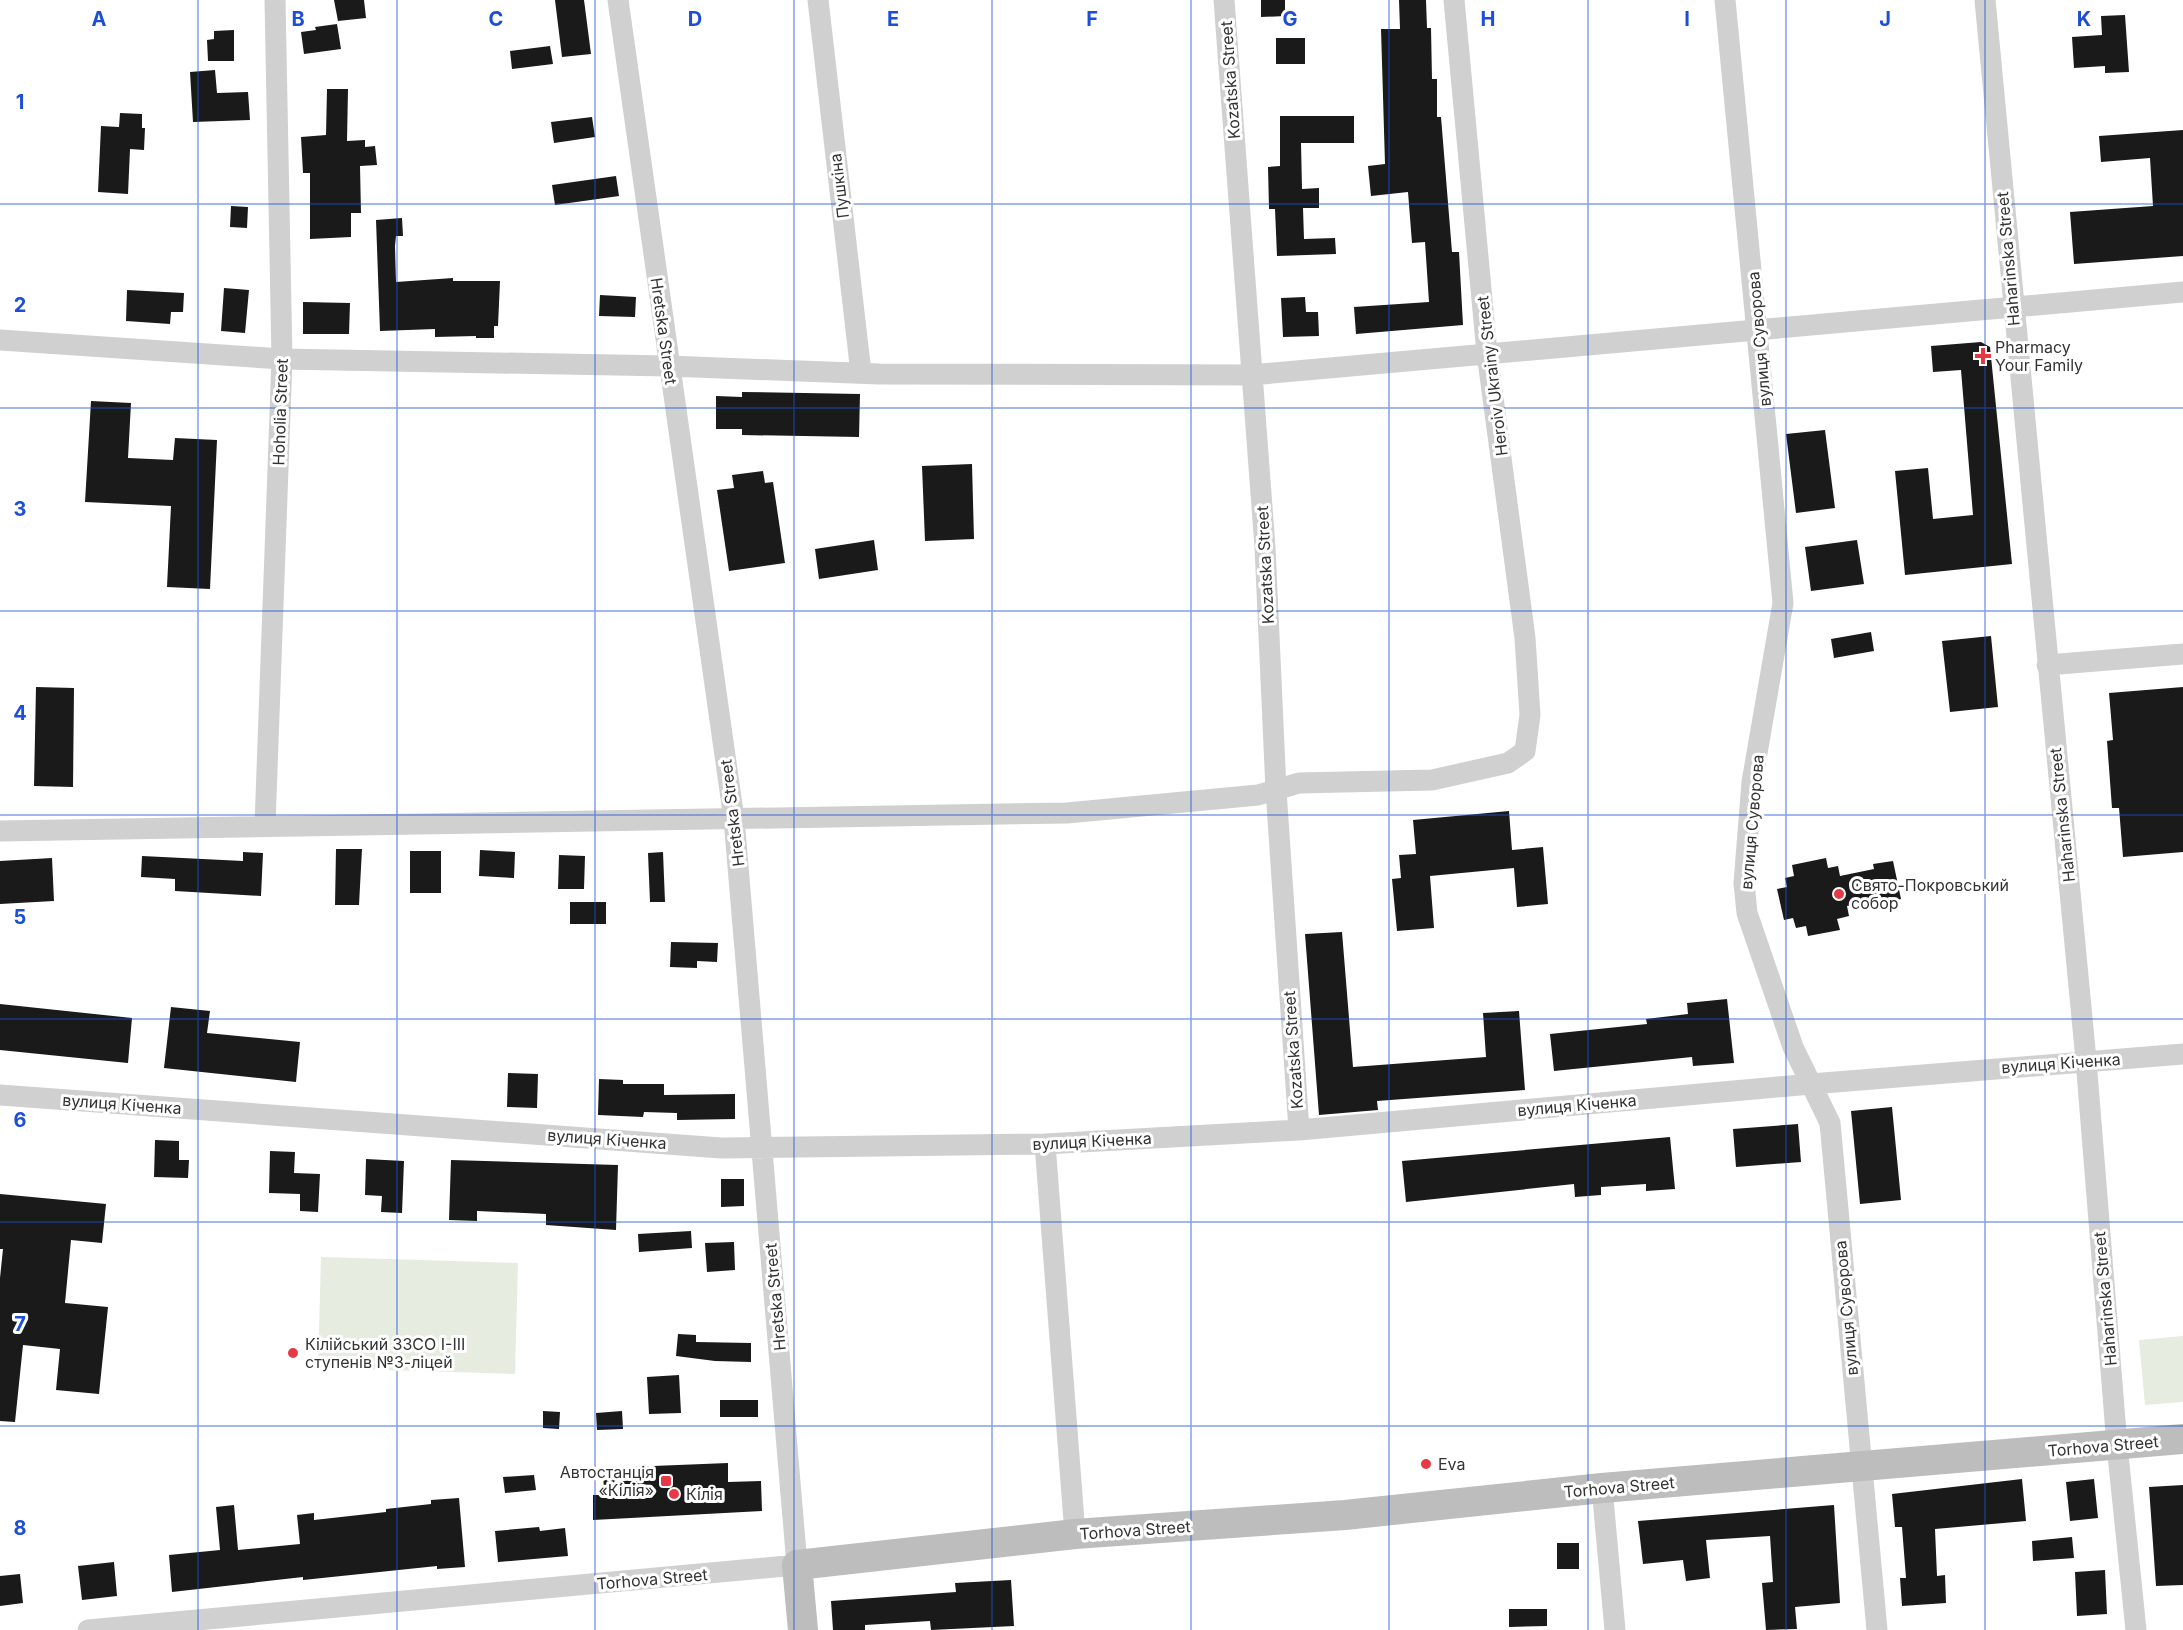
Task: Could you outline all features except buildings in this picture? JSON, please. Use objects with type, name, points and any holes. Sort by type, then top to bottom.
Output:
[{"type":"main road","name":"Torhova Street","points":[[797,1565],[1075,1534],[1345,1515],[1602,1488],[2183,1439]]},
{"type":"main road","name":"Hretska Street","points":[[797,1565],[803,1630]]},
{"type":"street","name":"Hoholia Street","points":[[265,825],[282,359],[274,0]]},
{"type":"street","name":"Hretska Street","points":[[618,0],[668,366],[734,819],[797,1565]]},
{"type":"street","name":"Пушкіна","points":[[818,0],[861,373]]},
{"type":"street","name":"Kozatska Street","points":[[1224,0],[1265,547],[1276,790],[1299,1130]]},
{"type":"street","name":"Heroiv Ukrainy Street","points":[[1276,790],[1299,783],[1432,780],[1508,763],[1525,751],[1530,715],[1525,638],[1487,353],[1454,0]]},
{"type":"street","name":"вулиця Суворова","points":[[1725,0],[1783,603],[1752,782],[1744,883],[1747,913],[1793,1047],[1830,1123],[1859,1466],[1876,1630]]},
{"type":"street","name":"Haharinska Street","points":[[1986,0],[2013,307],[2086,1060],[2117,1445],[2136,1630]]},
{"type":"street","points":[[0,340],[282,359],[668,366],[861,373],[1251,375],[2183,292]]},
{"type":"street","points":[[2047,665],[2183,654]]},
{"type":"street","points":[[0,831],[1067,813],[1258,795],[1276,790]]},
{"type":"street","name":"вулиця Кіченка","points":[[0,1095],[709,1147],[1045,1143],[1299,1130],[2086,1060],[2183,1054]]},
{"type":"street","points":[[1045,1143],[1075,1534]]},
{"type":"street","points":[[1602,1488],[1615,1630]]},
{"type":"street","name":"Torhova Street","points":[[88,1630],[797,1565]]},
{"type":"shaded area","points":[[321,1257],[518,1263],[515,1374],[318,1368]]},
{"type":"shaded area","points":[[2183,1336],[2183,1402],[2145,1405],[2139,1340]]},
{"type":"place","name":"Pharmacy Your Family","points":[[1983,356]]},
{"type":"place","name":"Свято-Покровський собор","points":[[1839,894]]},
{"type":"place","name":"Кілійський ЗЗСО І-ІІІ ступенів №3-ліцей","points":[[293,1353]]},
{"type":"place","name":"Eva","points":[[1426,1464]]},
{"type":"place","name":"Автостанція «Кілія»","points":[[666,1481]]},
{"type":"place","name":"Кілія","points":[[674,1494]]}]
